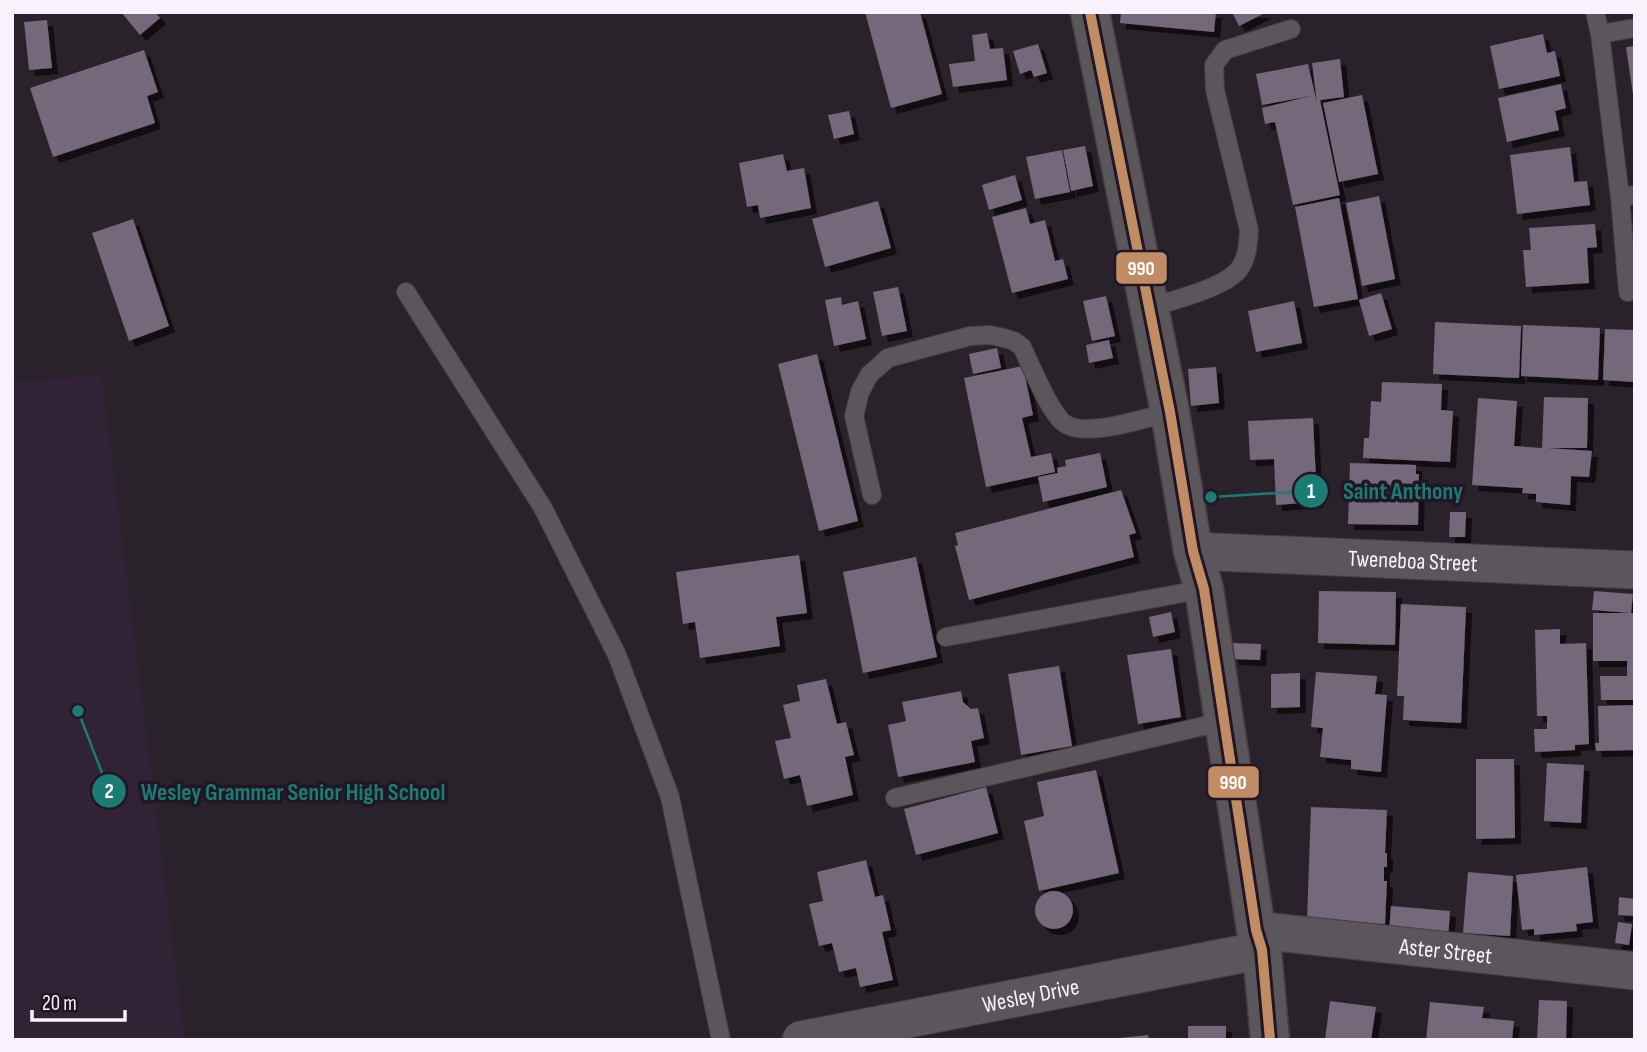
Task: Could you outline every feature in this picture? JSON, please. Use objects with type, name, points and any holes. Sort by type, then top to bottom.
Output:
[{"type":"street","points":[[1090,12],[1170,412],[1193,551],[1204,589],[1259,940],[1270,1040]]},
{"type":"street","name":"Tweneboa Street","points":[[1193,551],[1635,570]]},
{"type":"street","name":"Aster Street","points":[[1259,940],[1635,971]]},
{"type":"street","name":"Wesley Drive","points":[[801,1040],[1259,940]]},
{"type":"lane","points":[[1595,12],[1627,196],[1628,292]]},
{"type":"lane","points":[[1600,34],[1635,28]]},
{"type":"lane","points":[[1149,308],[1231,279],[1242,266],[1247,252],[1249,230],[1215,90],[1214,65],[1225,50],[1292,29]]},
{"type":"lane","points":[[406,292],[543,508],[617,654],[670,797],[721,1040]]},
{"type":"lane","points":[[872,495],[854,416],[860,392],[869,375],[888,358],[971,336],[990,335],[1014,341],[1022,347],[1062,422],[1076,429],[1092,429],[1170,412]]},
{"type":"lane","points":[[946,637],[1204,589]]},
{"type":"lane","points":[[895,798],[1225,721]]},
{"type":"shaded area","points":[[102,375],[185,1040],[12,1040],[12,382]]},
{"type":"building","points":[[121,12],[155,12],[160,18],[140,35]]},
{"type":"building","points":[[865,12],[920,12],[942,94],[891,108]]},
{"type":"building","points":[[1121,12],[1216,12],[1214,32],[1120,23]]},
{"type":"building","points":[[1232,12],[1267,12],[1239,26]]},
{"type":"building","points":[[47,20],[52,68],[29,70],[24,22]]},
{"type":"building","points":[[987,33],[990,49],[1003,48],[1007,80],[953,87],[949,64],[975,61],[972,35]]},
{"type":"building","points":[[1543,34],[1547,53],[1555,51],[1560,76],[1499,89],[1490,46]]},
{"type":"building","points":[[1038,44],[1047,73],[1034,77],[1031,70],[1020,74],[1013,51]]},
{"type":"building","points":[[1635,46],[1635,95],[1633,95],[1626,47]]},
{"type":"building","points":[[144,50],[158,92],[147,96],[155,123],[53,157],[30,88]]},
{"type":"building","points":[[1340,59],[1344,97],[1320,100],[1340,195],[1293,205],[1275,122],[1265,124],[1262,108],[1311,96],[1262,105],[1256,74],[1308,64],[1317,103],[1312,63]]},
{"type":"building","points":[[1561,84],[1566,108],[1555,111],[1559,130],[1507,142],[1498,98]]},
{"type":"building","points":[[1362,95],[1378,174],[1339,182],[1323,103]]},
{"type":"building","points":[[849,111],[854,134],[834,139],[828,115]]},
{"type":"building","points":[[1085,146],[1093,186],[1071,191],[1063,150]]},
{"type":"building","points":[[1570,147],[1574,182],[1587,181],[1590,205],[1517,214],[1510,155]]},
{"type":"building","points":[[1062,150],[1070,192],[1035,199],[1026,157]]},
{"type":"building","points":[[783,154],[787,171],[804,168],[811,208],[760,218],[758,205],[747,207],[739,163]]},
{"type":"building","points":[[1015,175],[1022,200],[989,210],[982,185]]},
{"type":"building","points":[[1379,196],[1395,279],[1362,286],[1346,203]]},
{"type":"building","points":[[1339,198],[1358,299],[1314,307],[1295,207]]},
{"type":"building","points":[[878,201],[891,248],[825,267],[812,219]]},
{"type":"building","points":[[1026,208],[1030,224],[1045,220],[1055,261],[1063,259],[1068,279],[1012,293],[992,217]]},
{"type":"building","points":[[133,219],[169,326],[129,341],[92,233]]},
{"type":"building","points":[[1595,224],[1597,247],[1587,248],[1589,283],[1526,287],[1523,250],[1531,250],[1529,228]]},
{"type":"building","points":[[898,287],[907,331],[882,336],[873,292]]},
{"type":"building","points":[[1381,293],[1392,329],[1369,336],[1359,300]]},
{"type":"building","points":[[1106,296],[1115,336],[1092,341],[1083,301]]},
{"type":"building","points":[[841,297],[842,305],[858,301],[866,339],[834,346],[825,300]]},
{"type":"building","points":[[1294,301],[1302,343],[1256,352],[1248,311]]},
{"type":"building","points":[[1435,322],[1521,326],[1519,378],[1433,374]]},
{"type":"building","points":[[1523,325],[1600,328],[1598,380],[1521,376]]},
{"type":"building","points":[[1605,329],[1635,330],[1635,382],[1603,380]]},
{"type":"building","points":[[1109,340],[1113,358],[1089,363],[1086,345]]},
{"type":"building","points":[[997,348],[1001,368],[973,374],[969,354]]},
{"type":"building","points":[[817,354],[858,521],[819,531],[778,364]]},
{"type":"building","points":[[1023,366],[1033,415],[1022,418],[1031,457],[1051,453],[1055,472],[986,487],[964,378]]},
{"type":"building","points":[[1216,367],[1219,403],[1191,406],[1188,369]]},
{"type":"building","points":[[1382,382],[1442,384],[1441,410],[1453,411],[1450,462],[1363,458],[1364,438],[1369,438],[1371,401],[1381,402]]},
{"type":"building","points":[[1544,397],[1588,398],[1587,448],[1547,448],[1592,451],[1589,477],[1571,476],[1570,505],[1536,502],[1536,494],[1522,493],[1523,488],[1472,485],[1478,398],[1517,401],[1514,446],[1542,448]]},
{"type":"building","points":[[1313,418],[1317,502],[1276,505],[1274,459],[1250,460],[1248,421]]},
{"type":"building","points":[[1100,453],[1107,487],[1043,502],[1038,477],[1058,473],[1057,468],[1066,466],[1065,460]]},
{"type":"building","points":[[1350,463],[1416,465],[1416,474],[1419,474],[1418,525],[1348,524]]},
{"type":"building","points":[[1121,490],[1136,533],[1129,535],[1134,557],[969,600],[955,546],[958,545],[955,533]]},
{"type":"building","points":[[1450,512],[1466,512],[1465,537],[1449,537]]},
{"type":"building","points":[[799,555],[807,613],[776,617],[780,646],[700,658],[695,622],[683,624],[676,572]]},
{"type":"building","points":[[916,557],[937,657],[863,673],[843,572]]},
{"type":"building","points":[[1319,591],[1396,592],[1395,645],[1318,643]]},
{"type":"building","points":[[1594,591],[1633,594],[1631,613],[1592,610]]},
{"type":"building","points":[[1401,604],[1466,607],[1461,723],[1403,720],[1404,696],[1397,696]]},
{"type":"building","points":[[1171,612],[1175,632],[1153,637],[1149,617]]},
{"type":"building","points":[[1593,613],[1635,613],[1635,700],[1601,700],[1600,676],[1627,676],[1627,661],[1593,661]]},
{"type":"building","points":[[1560,629],[1560,644],[1586,643],[1589,744],[1575,745],[1575,750],[1535,752],[1534,729],[1547,729],[1547,716],[1537,716],[1535,630]]},
{"type":"building","points":[[1233,643],[1261,644],[1260,660],[1232,659]]},
{"type":"building","points":[[1171,649],[1181,717],[1138,724],[1127,655]]},
{"type":"building","points":[[1059,666],[1072,746],[1021,755],[1008,674]]},
{"type":"building","points":[[1316,672],[1377,676],[1375,694],[1387,695],[1381,772],[1351,769],[1351,760],[1320,757],[1323,728],[1311,727]]},
{"type":"building","points":[[1300,673],[1300,707],[1271,708],[1271,674]]},
{"type":"building","points":[[826,679],[837,724],[846,722],[854,755],[845,757],[853,795],[807,806],[800,775],[784,779],[775,741],[791,738],[783,705],[800,701],[797,685]]},
{"type":"building","points":[[961,691],[963,702],[971,709],[978,708],[984,738],[971,741],[975,762],[898,777],[888,725],[906,721],[902,702]]},
{"type":"building","points":[[1635,705],[1635,750],[1596,751],[1595,743],[1599,743],[1598,706]]},
{"type":"building","points":[[1476,759],[1514,759],[1515,838],[1476,839]]},
{"type":"building","points":[[1547,763],[1584,765],[1581,823],[1544,821]]},
{"type":"building","points":[[1096,770],[1119,873],[1039,891],[1024,821],[1044,816],[1037,782]]},
{"type":"building","points":[[986,787],[998,833],[916,855],[904,809]]},
{"type":"building","points":[[1311,807],[1387,810],[1385,924],[1307,921]]},
{"type":"building","points":[[866,860],[875,897],[883,895],[891,930],[882,932],[893,980],[860,987],[856,968],[839,972],[832,943],[819,946],[809,904],[823,901],[817,872]]},
{"type":"building","points":[[1587,867],[1593,922],[1576,924],[1577,931],[1534,935],[1534,929],[1522,930],[1516,875]]},
{"type":"building","points":[[1468,872],[1513,876],[1510,936],[1463,933]]},
{"type":"building","points":[[1054,891],[1067,897],[1073,910],[1067,923],[1054,929],[1041,923],[1035,910],[1041,897]]},
{"type":"building","points":[[1619,897],[1635,899],[1635,916],[1618,915]]},
{"type":"building","points":[[1391,906],[1450,911],[1448,939],[1389,933]]},
{"type":"building","points":[[1618,922],[1632,924],[1629,945],[1615,943]]},
{"type":"building","points":[[1539,1000],[1567,1001],[1566,1040],[1537,1040]]},
{"type":"building","points":[[1330,1001],[1376,1007],[1371,1040],[1325,1040]]},
{"type":"building","points":[[1430,1002],[1484,1007],[1482,1018],[1514,1021],[1512,1040],[1426,1040]]},
{"type":"building","points":[[1188,1026],[1226,1026],[1226,1040],[1188,1040]]},
{"type":"building","points":[[1148,1035],[1149,1040],[1119,1038]]},
{"type":"transit line","name":"990","points":[[1090,12],[1170,412],[1193,551],[1204,589],[1256,930],[1262,950],[1270,1040]]},
{"type":"place","name":"Saint Anthony","points":[[1211,497]]},
{"type":"place","name":"Wesley Grammar Senior High School","points":[[78,711]]}]
